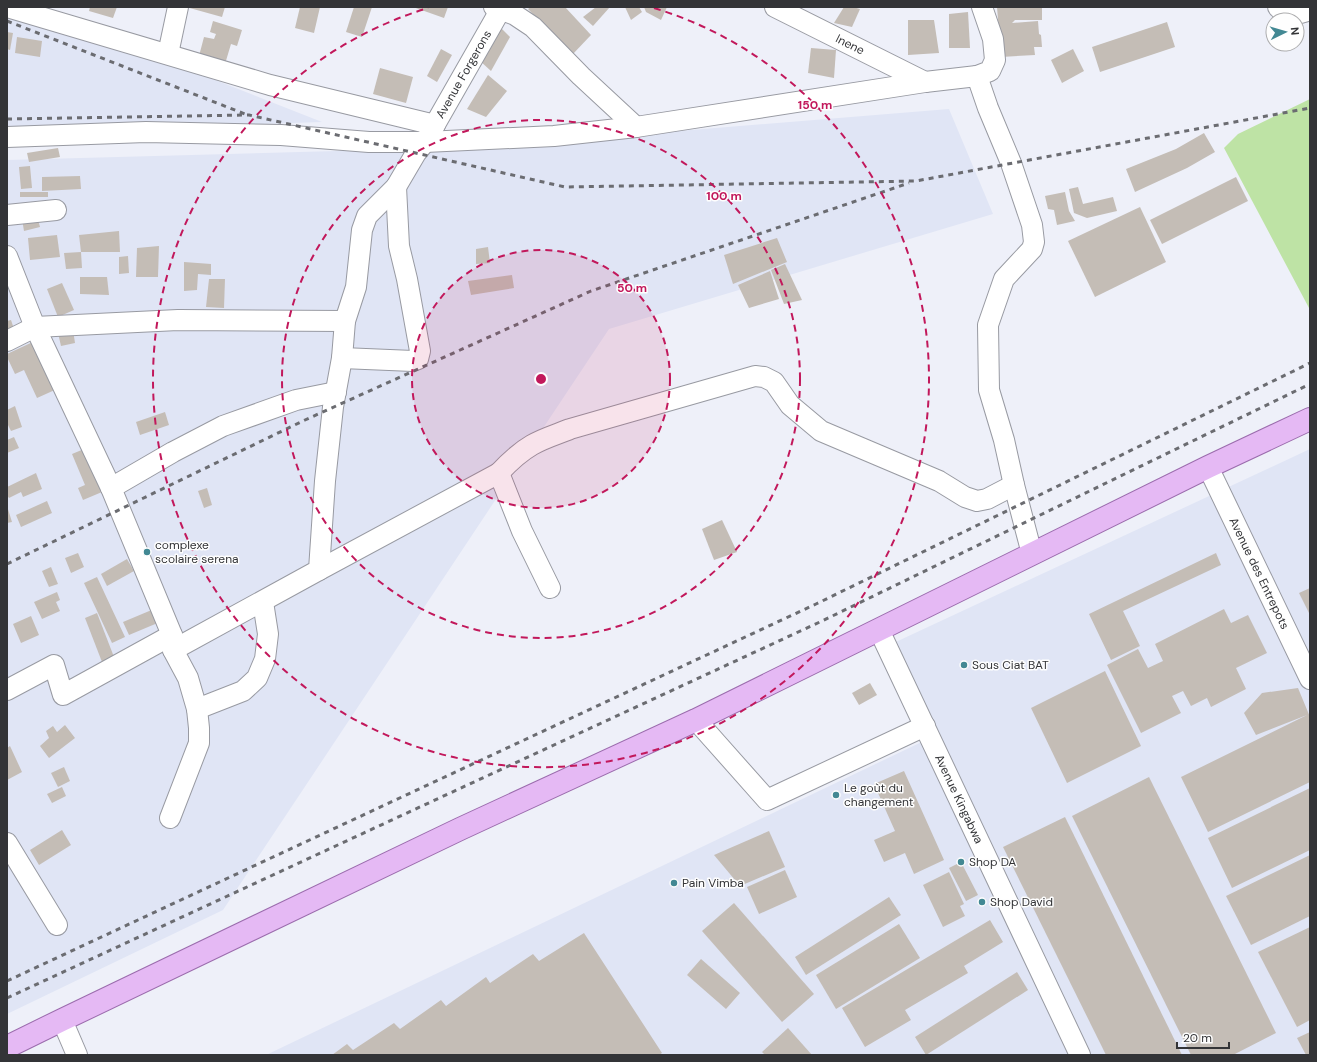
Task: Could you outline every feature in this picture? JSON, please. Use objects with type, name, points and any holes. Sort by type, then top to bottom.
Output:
[{"type":"main road","points":[[7,1047],[460,829],[696,720],[1208,467],[1310,419]]},
{"type":"street","points":[[7,7],[270,85],[435,125]]},
{"type":"street","points":[[168,54],[178,7]]},
{"type":"street","name":"Inene","points":[[776,7],[925,82]]},
{"type":"street","points":[[7,137],[146,132],[281,134],[369,142],[425,142],[554,136],[636,127],[925,82],[977,76],[990,71],[995,60],[992,39],[982,7]]},
{"type":"street","points":[[1278,7],[1283,12],[1291,15],[1310,10]]},
{"type":"street","points":[[499,8],[516,14],[533,27],[581,76],[636,127]]},
{"type":"street","name":"Avenue Forgerons","points":[[319,570],[325,482],[336,392],[342,358],[345,321],[356,287],[362,230],[367,216],[396,186],[416,153],[425,142],[499,8]]},
{"type":"street","points":[[977,76],[988,108],[1011,163],[1032,225],[1034,242],[1032,249],[1004,279],[988,325],[989,390],[1004,440],[1032,554]]},
{"type":"street","points":[[342,358],[413,361],[418,359],[420,351],[407,279],[399,246],[396,186]]},
{"type":"street","points":[[7,215],[56,210]]},
{"type":"street","points":[[7,256],[35,327],[111,488],[188,678],[197,709],[199,743],[170,818]]},
{"type":"street","points":[[7,341],[35,327],[178,320],[345,321]]},
{"type":"street","points":[[7,690],[54,665],[63,695],[173,642],[263,602],[319,570],[491,478],[499,473],[511,460],[533,444],[570,429],[755,376],[764,377],[774,382],[790,405],[821,431],[939,481],[965,497],[977,501],[987,499],[1014,485]]},
{"type":"street","points":[[111,488],[173,452],[223,426],[296,400],[336,392]]},
{"type":"street","name":"Avenue des Entrepots","points":[[1208,467],[1310,678]]},
{"type":"street","points":[[499,473],[522,531],[550,588]]},
{"type":"street","points":[[197,709],[243,691],[257,678],[265,659],[268,634],[263,602]]},
{"type":"street","name":"Avenue Kingabwa","points":[[879,630],[1080,1055]]},
{"type":"street","points":[[696,720],[767,800],[925,726]]},
{"type":"street","points":[[7,843],[57,925]]},
{"type":"street","points":[[62,1020],[78,1055]]},
{"type":"shaded area","points":[[7,7],[30,7],[322,122],[7,132]]},
{"type":"shaded area","points":[[949,109],[993,214],[609,329],[223,910],[7,1014],[7,160],[483,147]]},
{"type":"shaded area","points":[[1310,449],[1310,1055],[266,1055],[930,738],[885,647]]},
{"type":"green space","points":[[1310,99],[1309,308],[1224,148],[1238,134]]},
{"type":"building","points":[[90,7],[117,7],[113,18],[89,11]]},
{"type":"building","points":[[186,7],[225,7],[222,17]]},
{"type":"building","points":[[300,7],[320,7],[314,33],[295,28]]},
{"type":"building","points":[[354,7],[372,7],[362,37],[346,32]]},
{"type":"building","points":[[413,7],[448,7],[444,18]]},
{"type":"building","points":[[531,7],[565,7],[591,35],[572,55],[528,9]]},
{"type":"building","points":[[596,7],[610,7],[593,26],[583,17]]},
{"type":"building","points":[[625,7],[639,7],[642,12],[631,20]]},
{"type":"building","points":[[644,7],[667,7],[661,20],[646,12]]},
{"type":"building","points":[[844,7],[860,9],[852,27],[834,23]]},
{"type":"building","points":[[997,7],[1042,7],[1042,20],[1015,20],[1012,23],[1038,21],[1042,47],[1034,47],[1035,55],[1001,57]]},
{"type":"building","points":[[968,12],[970,48],[949,48],[949,14]]},
{"type":"building","points":[[908,20],[934,20],[939,53],[908,55]]},
{"type":"building","points":[[213,21],[242,30],[237,46],[231,44],[225,64],[199,56],[204,37],[214,39],[216,34],[210,32]]},
{"type":"building","points":[[1167,22],[1175,47],[1100,72],[1092,47]]},
{"type":"building","points":[[500,27],[510,37],[491,71],[479,60]]},
{"type":"building","points":[[7,32],[13,33],[10,50],[7,49]]},
{"type":"building","points":[[17,37],[42,41],[40,57],[15,53]]},
{"type":"building","points":[[811,48],[836,50],[834,78],[808,73]]},
{"type":"building","points":[[441,49],[452,55],[437,82],[427,76]]},
{"type":"building","points":[[1073,49],[1084,71],[1062,83],[1051,60]]},
{"type":"building","points":[[380,68],[413,77],[406,103],[373,94]]},
{"type":"building","points":[[488,75],[507,91],[486,117],[467,109]]},
{"type":"building","points":[[1204,133],[1215,152],[1187,168],[1135,192],[1126,169],[1176,149]]},
{"type":"building","points":[[58,148],[60,157],[29,162],[27,153]]},
{"type":"building","points":[[30,166],[32,188],[21,189],[19,167]]},
{"type":"building","points":[[80,176],[81,189],[42,191],[42,177]]},
{"type":"building","points":[[1236,177],[1248,201],[1162,244],[1150,220]]},
{"type":"building","points":[[1078,187],[1083,204],[1113,197],[1117,211],[1087,218],[1074,213],[1069,189]]},
{"type":"building","points":[[20,192],[48,192],[48,197],[20,197]]},
{"type":"building","points":[[1065,192],[1069,211],[1075,221],[1057,225],[1054,210],[1048,209],[1045,196]]},
{"type":"building","points":[[1140,207],[1166,262],[1095,297],[1068,241]]},
{"type":"building","points":[[37,216],[40,227],[24,231],[22,219]]},
{"type":"building","points":[[119,231],[120,252],[81,252],[79,235]]},
{"type":"building","points":[[57,235],[60,257],[30,260],[28,238]]},
{"type":"building","points":[[777,238],[787,262],[733,284],[724,255]]},
{"type":"building","points":[[159,246],[158,277],[136,277],[137,248]]},
{"type":"building","points":[[488,247],[490,263],[476,264],[476,249]]},
{"type":"building","points":[[81,252],[82,268],[66,269],[64,253]]},
{"type":"building","points":[[128,256],[129,273],[119,274],[119,257]]},
{"type":"building","points":[[184,262],[211,264],[211,275],[198,274],[197,290],[184,291]]},
{"type":"building","points":[[785,264],[802,300],[784,304],[771,270]]},
{"type":"building","points":[[770,271],[779,299],[749,308],[738,285]]},
{"type":"building","points":[[512,275],[514,288],[471,295],[468,281]]},
{"type":"building","points":[[80,277],[107,277],[109,295],[80,294]]},
{"type":"building","points":[[209,279],[225,279],[224,308],[206,307]]},
{"type":"building","points":[[62,283],[74,310],[58,317],[47,289]]},
{"type":"building","points":[[11,320],[15,332],[7,335],[7,321]]},
{"type":"building","points":[[73,330],[75,343],[61,346],[58,333]]},
{"type":"building","points":[[35,341],[57,389],[37,398],[24,370],[15,374],[7,357],[7,354]]},
{"type":"building","points":[[15,406],[22,427],[11,431],[7,423],[7,410]]},
{"type":"building","points":[[165,412],[169,425],[140,435],[136,422]]},
{"type":"building","points":[[14,437],[19,448],[7,453],[7,440]]},
{"type":"building","points":[[84,449],[102,492],[83,500],[78,488],[85,485],[72,454]]},
{"type":"building","points":[[36,473],[42,489],[23,497],[21,492],[9,498],[7,495],[7,487]]},
{"type":"building","points":[[207,488],[212,505],[204,508],[198,491]]},
{"type":"building","points":[[47,501],[52,513],[21,527],[16,515]]},
{"type":"building","points":[[7,506],[12,522],[7,523]]},
{"type":"building","points":[[722,520],[737,552],[714,560],[702,529]]},
{"type":"building","points":[[78,553],[84,567],[71,573],[65,558]]},
{"type":"building","points":[[1216,553],[1221,565],[1123,611],[1140,646],[1111,660],[1089,614]]},
{"type":"building","points":[[127,559],[134,571],[107,586],[101,574]]},
{"type":"building","points":[[51,567],[58,584],[49,587],[42,571]]},
{"type":"building","points":[[97,577],[125,637],[112,643],[84,583]]},
{"type":"building","points":[[1310,588],[1310,615],[1299,593]]},
{"type":"building","points":[[57,592],[60,600],[56,602],[60,611],[42,619],[34,602]]},
{"type":"building","points":[[154,609],[160,622],[129,635],[123,622]]},
{"type":"building","points":[[1224,609],[1231,623],[1248,615],[1267,653],[1236,668],[1246,689],[1211,707],[1207,698],[1191,706],[1183,691],[1172,696],[1181,713],[1141,733],[1107,665],[1138,649],[1148,668],[1163,661],[1155,644]]},
{"type":"building","points":[[97,613],[114,657],[102,662],[85,618]]},
{"type":"building","points":[[31,616],[39,635],[21,643],[13,624]]},
{"type":"building","points":[[1105,671],[1141,746],[1067,783],[1031,708]]},
{"type":"building","points":[[870,683],[877,695],[859,705],[852,693]]},
{"type":"building","points":[[1298,688],[1310,717],[1310,782],[1208,832],[1181,777],[1307,715],[1256,735],[1244,713],[1262,693]]},
{"type":"building","points":[[65,725],[75,738],[49,758],[40,746],[49,738],[46,731],[53,726],[57,732]]},
{"type":"building","points":[[10,746],[22,772],[7,780],[7,748]]},
{"type":"building","points":[[64,767],[70,781],[58,787],[51,773]]},
{"type":"building","points":[[904,771],[944,860],[914,874],[905,853],[884,862],[874,840],[895,831],[874,784]]},
{"type":"building","points":[[1149,777],[1276,1033],[1233,1055],[1191,1055],[1072,816]]},
{"type":"building","points":[[62,787],[66,796],[52,803],[47,794]]},
{"type":"building","points":[[1310,788],[1310,850],[1232,888],[1208,838]]},
{"type":"building","points":[[1065,817],[1182,1055],[1106,1055],[1003,847]]},
{"type":"building","points":[[62,830],[71,845],[39,865],[30,850]]},
{"type":"building","points":[[769,831],[785,867],[740,886],[714,855]]},
{"type":"building","points":[[1310,855],[1310,916],[1251,945],[1226,896]]},
{"type":"building","points":[[961,862],[978,895],[966,901],[949,868]]},
{"type":"building","points":[[785,870],[797,897],[759,914],[747,887]]},
{"type":"building","points":[[949,872],[964,904],[960,906],[965,916],[943,927],[923,885]]},
{"type":"building","points":[[889,897],[901,915],[806,975],[795,957]]},
{"type":"building","points":[[734,903],[814,994],[782,1022],[702,931]]},
{"type":"building","points":[[990,920],[1003,942],[964,966],[968,973],[905,1010],[911,1020],[865,1047],[842,1008]]},
{"type":"building","points":[[899,924],[920,958],[836,1009],[816,975]]},
{"type":"building","points":[[1310,927],[1310,1020],[1297,1027],[1258,952]]},
{"type":"building","points":[[584,933],[662,1053],[659,1055],[332,1055],[347,1044],[353,1050],[394,1023],[400,1029],[441,1000],[446,1006],[486,977],[490,983],[533,954],[539,961]]},
{"type":"building","points":[[701,959],[740,993],[726,1009],[687,975]]},
{"type":"building","points":[[1017,972],[1028,990],[926,1055],[915,1037]]},
{"type":"building","points":[[788,1028],[812,1055],[765,1055],[762,1052]]},
{"type":"building","points":[[1310,1032],[1310,1055],[1306,1055],[1297,1038]]},
{"type":"railway","points":[[7,21],[245,114]]},
{"type":"railway","points":[[7,119],[249,115],[565,187],[916,181],[1310,108]]},
{"type":"railway","points":[[7,564],[305,420],[591,291],[909,183]]},
{"type":"railway","points":[[7,981],[816,604],[1310,363]]},
{"type":"railway","points":[[7,998],[822,621],[1310,384]]},
{"type":"place","name":"complexe scolaire serena","points":[[147,552]]},
{"type":"place","name":"Sous Ciat BAT","points":[[964,665]]},
{"type":"place","name":"Le goùt du changement","points":[[836,795]]},
{"type":"place","name":"Shop DA","points":[[961,862]]},
{"type":"place","name":"Pain Vimba","points":[[674,883]]},
{"type":"place","name":"Shop David","points":[[982,902]]}]
